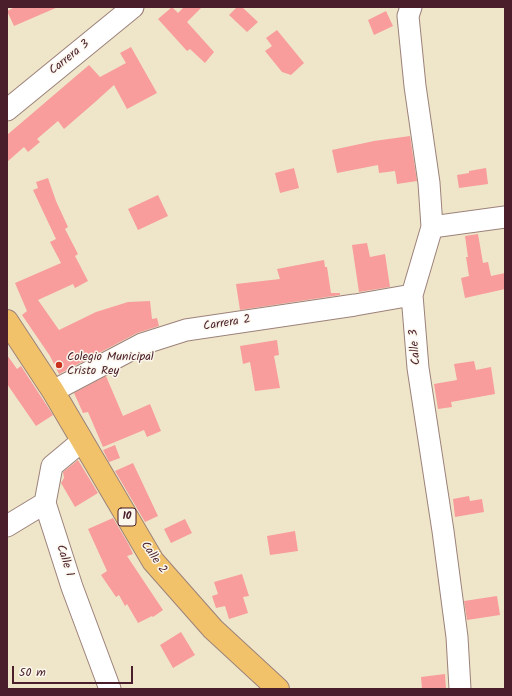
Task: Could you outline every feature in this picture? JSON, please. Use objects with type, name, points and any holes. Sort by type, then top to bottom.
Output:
[{"type":"main road","name":"Calle 2","points":[[7,321],[53,390],[153,561],[213,629],[278,689]]},
{"type":"street","name":"Carrera 3","points":[[7,110],[133,7]]},
{"type":"street","name":"Calle 3","points":[[410,7],[408,16],[415,86],[429,183],[432,227],[412,295],[418,368],[457,637],[460,689]]},
{"type":"street","points":[[432,227],[505,217]]},
{"type":"street","name":"Carrera 2","points":[[53,390],[142,344],[186,330],[356,305],[412,295]]},
{"type":"street","name":"Calle 1","points":[[82,441],[52,466],[46,504],[72,587],[110,689]]},
{"type":"street","points":[[7,526],[46,504]]},
{"type":"building","points":[[15,7],[58,7],[14,26],[7,11]]},
{"type":"building","points":[[172,7],[178,13],[184,7],[202,7],[187,22],[214,52],[205,63],[190,49],[187,51],[158,19]]},
{"type":"building","points":[[237,7],[242,7],[258,22],[247,32],[229,15]]},
{"type":"building","points":[[386,11],[393,26],[374,35],[368,20]]},
{"type":"building","points":[[277,30],[304,63],[291,75],[282,72],[265,51],[272,46],[266,38]]},
{"type":"building","points":[[131,47],[157,93],[127,109],[114,85],[64,129],[58,121],[37,139],[40,142],[28,152],[24,147],[7,162],[7,135],[89,65],[100,77],[126,63],[120,53]]},
{"type":"building","points":[[410,136],[417,181],[397,184],[395,171],[379,173],[378,165],[337,173],[332,150],[374,141]]},
{"type":"building","points":[[294,168],[299,188],[280,193],[275,173]]},
{"type":"building","points":[[486,168],[488,184],[459,188],[457,175]]},
{"type":"building","points":[[48,178],[56,201],[68,227],[65,229],[78,254],[75,256],[88,281],[75,288],[73,284],[38,300],[59,330],[96,312],[128,302],[150,301],[152,319],[157,318],[159,326],[137,333],[59,374],[50,356],[22,315],[27,311],[15,283],[61,263],[50,242],[56,239],[33,190],[38,188],[36,182]]},
{"type":"building","points":[[158,195],[168,216],[138,230],[128,209]]},
{"type":"building","points":[[478,234],[483,263],[488,262],[491,276],[505,273],[505,289],[465,298],[461,278],[469,276],[465,236]]},
{"type":"building","points":[[367,243],[370,257],[385,254],[390,287],[359,292],[352,245]]},
{"type":"building","points":[[324,260],[325,267],[327,267],[331,293],[340,293],[340,295],[240,310],[236,284],[280,279],[277,269]]},
{"type":"building","points":[[277,340],[279,355],[274,356],[280,388],[255,391],[250,362],[243,364],[240,346]]},
{"type":"building","points":[[7,355],[17,369],[21,366],[53,415],[36,426],[7,384]]},
{"type":"building","points":[[474,361],[476,370],[491,367],[495,394],[451,402],[452,407],[438,409],[434,384],[457,380],[454,364]]},
{"type":"building","points":[[106,376],[123,416],[150,404],[161,431],[147,437],[144,430],[103,447],[88,412],[83,413],[74,393]]},
{"type":"building","points":[[115,445],[120,458],[109,462],[103,450]]},
{"type":"building","points":[[78,460],[98,493],[75,507],[61,483],[64,478],[63,472]]},
{"type":"building","points":[[133,463],[158,516],[145,522],[115,471]]},
{"type":"building","points":[[469,496],[470,501],[482,499],[484,512],[455,517],[453,499]]},
{"type":"building","points":[[113,518],[133,554],[127,556],[163,610],[153,617],[152,616],[138,623],[127,604],[125,606],[119,595],[116,597],[101,575],[107,571],[88,529]]},
{"type":"building","points":[[185,519],[192,533],[171,543],[164,529]]},
{"type":"building","points":[[295,531],[298,551],[270,555],[267,536]]},
{"type":"building","points":[[242,574],[249,596],[243,597],[248,613],[229,619],[225,606],[216,608],[212,596],[218,594],[214,582]]},
{"type":"building","points":[[497,596],[500,615],[467,620],[464,601]]},
{"type":"building","points":[[181,632],[195,655],[173,668],[160,645]]},
{"type":"building","points":[[445,674],[446,689],[422,689],[421,677]]},
{"type":"place","name":"Colegio Municipal Cristo Rey","points":[[59,365]]}]
